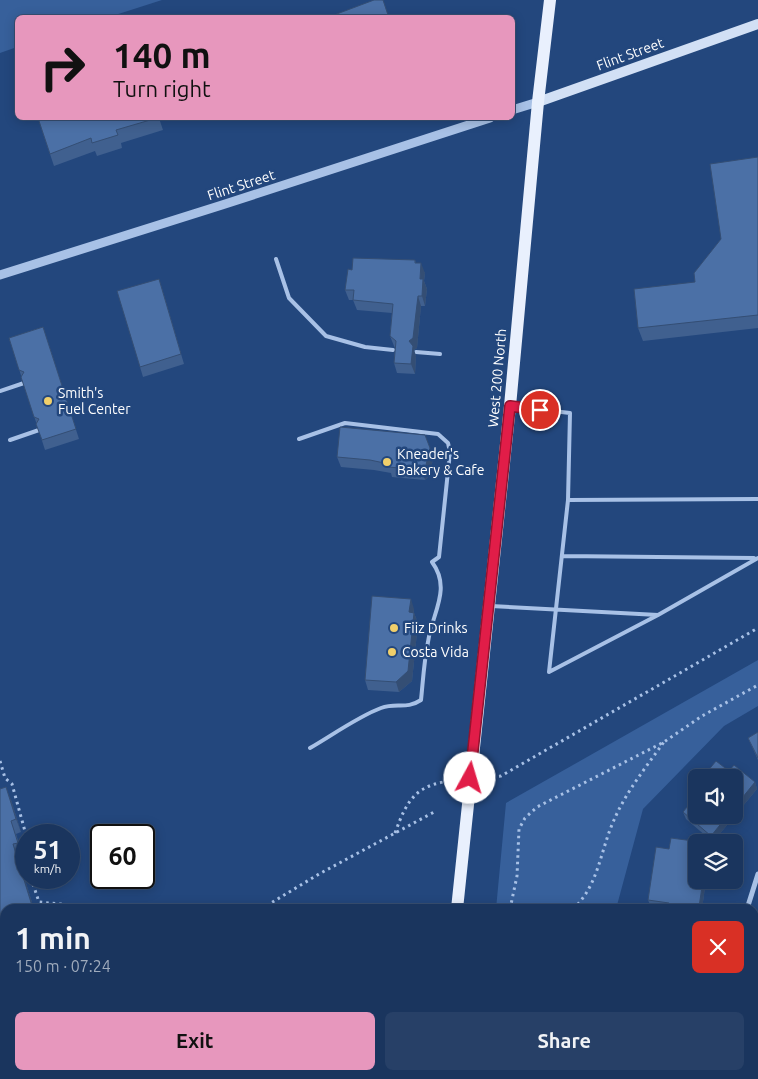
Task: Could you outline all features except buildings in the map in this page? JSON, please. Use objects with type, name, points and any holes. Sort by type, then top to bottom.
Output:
[{"type":"main road","name":"West 200 North","points":[[458,904],[510,406],[538,102],[550,0]]},
{"type":"main road","name":"Flint Street","points":[[538,102],[758,24]]},
{"type":"street","name":"Flint Street","points":[[515,109],[538,102]]},
{"type":"street","name":"Flint Street","points":[[0,275],[484,120]]},
{"type":"street","points":[[749,904],[758,874]]},
{"type":"lane","points":[[276,259],[290,298],[326,336],[365,348],[393,350]]},
{"type":"lane","points":[[416,352],[440,354]]},
{"type":"lane","points":[[0,391],[24,383]]},
{"type":"lane","points":[[510,406],[570,413],[568,500],[549,672],[658,615],[757,558]]},
{"type":"lane","points":[[299,439],[345,423],[438,434],[448,443],[450,452],[439,557],[432,562],[441,574],[440,603],[428,640],[421,700],[412,706],[396,705],[381,708],[310,748]]},
{"type":"lane","points":[[10,440],[39,430]]},
{"type":"lane","points":[[568,500],[758,499]]},
{"type":"lane","points":[[562,556],[757,558]]},
{"type":"lane","points":[[488,606],[658,615]]},
{"type":"path","points":[[501,776],[758,628]]},
{"type":"path","points":[[511,904],[517,876],[519,829],[525,818],[538,807],[664,742],[702,716],[758,685]]},
{"type":"path","points":[[578,904],[593,884],[614,820],[626,796],[664,742]]},
{"type":"path","points":[[0,761],[5,778],[12,784],[23,824]]},
{"type":"path","points":[[395,833],[404,807],[420,791],[439,782]]},
{"type":"path","points":[[270,904],[436,810]]},
{"type":"path","points":[[35,889],[39,902],[60,904]]},
{"type":"shaded area","points":[[0,0],[162,0],[115,15],[15,15],[15,48],[0,53]]},
{"type":"shaded area","points":[[758,660],[758,706],[724,726],[643,809],[617,904],[496,904],[506,803]]},
{"type":"place","name":"Smith's Fuel Center","points":[[48,401]]},
{"type":"place","name":"Kneader's Bakery & Cafe","points":[[387,462]]},
{"type":"place","name":"Fiiz Drinks","points":[[394,628]]},
{"type":"place","name":"Costa Vida","points":[[392,652]]},
{"type":"route","points":[[470,778],[510,406],[540,410]]}]
